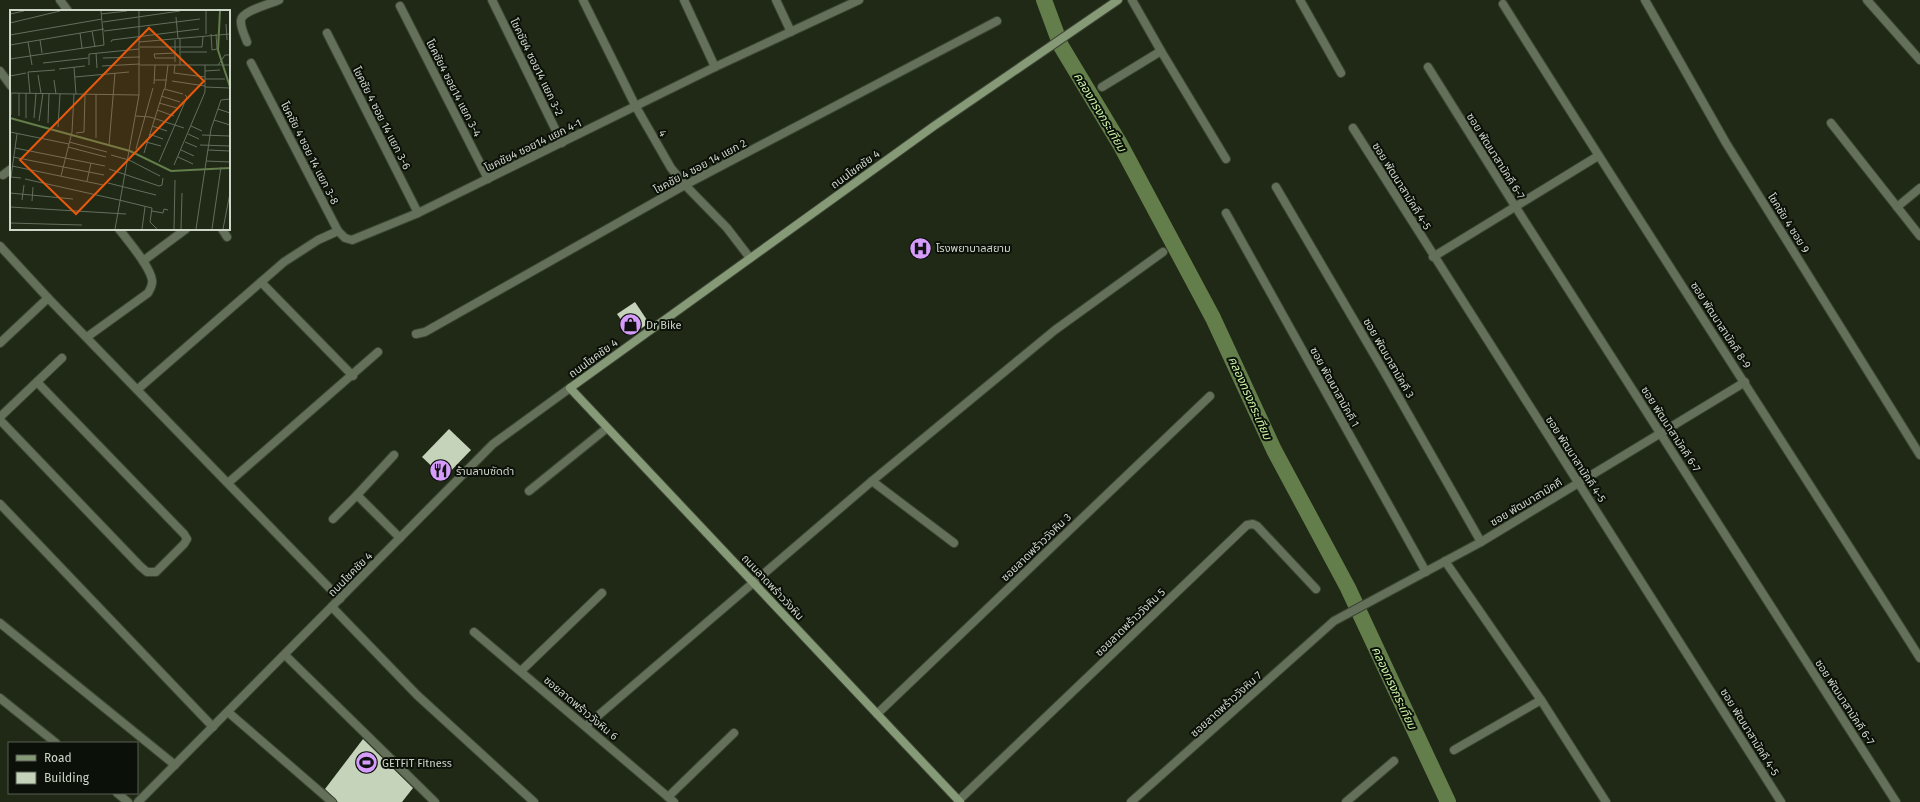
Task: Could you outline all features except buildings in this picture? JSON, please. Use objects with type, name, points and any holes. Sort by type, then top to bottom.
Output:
[{"type":"main road","name":"ถนนโชคชัย 4","points":[[570,388],[924,133],[1118,0]]},
{"type":"main road","name":"ถนนลาดพร้าววังหิน","points":[[570,388],[959,801]]},
{"type":"street","points":[[60,0],[67,10]]},
{"type":"street","points":[[247,42],[241,19],[245,13],[277,0]]},
{"type":"street","name":"โชคชัย4 ซอย14 แยก 3-2","points":[[492,0],[562,143]]},
{"type":"street","name":"4","points":[[583,0],[636,107],[671,168],[685,185],[727,228],[750,258]]},
{"type":"street","points":[[684,0],[715,67]]},
{"type":"street","points":[[776,0],[791,32]]},
{"type":"street","name":"โชคชัย4 ซอย14 แยก 4-1","points":[[338,231],[345,238],[352,240],[418,213],[715,67],[858,0]]},
{"type":"street","points":[[1132,0],[1161,52],[1226,159]]},
{"type":"street","points":[[1300,0],[1341,73]]},
{"type":"street","name":"โชคชัย 4 ซอย 9","points":[[1645,0],[1726,143],[1920,455]]},
{"type":"street","points":[[1867,0],[1920,60]]},
{"type":"street","name":"ซอย พัฒนาสามัคคี 8-9","points":[[1503,4],[1598,156],[1745,382],[1920,658]]},
{"type":"street","name":"โชคชัย4 ซอย14 แยก 3-4","points":[[400,6],[488,179]]},
{"type":"street","name":"โชคชัย 4 ซอย 14 แยก 2","points":[[416,334],[425,332],[685,185],[997,21]]},
{"type":"street","name":"โชคชัย 4 ซอย 14 แยก 3-6","points":[[327,33],[418,213]]},
{"type":"street","points":[[1102,87],[1161,52]]},
{"type":"street","name":"โชคชัย 4 ซอย 14 แยก 3-8","points":[[250,63],[338,231]]},
{"type":"street","name":"ซอย พัฒนาสามัคคี 6-7","points":[[1428,67],[1515,206],[1896,802]]},
{"type":"street","points":[[0,71],[10,85]]},
{"type":"street","points":[[1831,123],[1920,236]]},
{"type":"street","name":"ซอย พัฒนาสามัคคี 4-5","points":[[1353,128],[1433,257],[1781,802]]},
{"type":"street","points":[[1433,257],[1598,156]]},
{"type":"street","points":[[3,175],[10,171]]},
{"type":"street","name":"ซอย พัฒนาสามัคคี 3","points":[[1276,187],[1382,368],[1481,542]]},
{"type":"street","points":[[1897,207],[1920,188]]},
{"type":"street","name":"ซอย พัฒนาสามัคคี 1","points":[[1226,212],[1426,572]]},
{"type":"street","points":[[87,337],[148,293],[152,280],[143,261],[120,230]]},
{"type":"street","points":[[143,261],[185,230]]},
{"type":"street","points":[[223,230],[227,236]]},
{"type":"street","points":[[138,389],[261,282],[301,250],[338,231]]},
{"type":"street","points":[[0,246],[48,298],[138,389],[340,599]]},
{"type":"street","points":[[586,726],[754,584],[872,481],[1055,330],[1163,252]]},
{"type":"street","points":[[261,282],[353,376]]},
{"type":"street","points":[[0,343],[48,298]]},
{"type":"street","points":[[228,483],[353,376],[378,352]]},
{"type":"street","points":[[0,417],[62,358]]},
{"type":"street","points":[[0,420],[147,572],[156,572],[184,544],[187,539],[184,534],[37,382]]},
{"type":"street","name":"ซอย พัฒนาสามัคคี","points":[[1334,621],[1481,542],[1745,382]]},
{"type":"street","name":"ถนนโชคชัย 4","points":[[138,802],[493,444],[570,388]]},
{"type":"street","name":"ซอยลาดพร้าววังหิน 3","points":[[877,714],[1210,396]]},
{"type":"street","points":[[529,491],[607,428]]},
{"type":"street","points":[[333,519],[394,455]]},
{"type":"street","points":[[872,481],[954,543]]},
{"type":"street","points":[[357,495],[400,538]]},
{"type":"street","points":[[0,504],[213,727]]},
{"type":"street","name":"ซอยลาดพร้าววังหิน 5","points":[[959,801],[1248,525],[1253,524],[1257,526],[1316,589]]},
{"type":"street","points":[[1445,561],[1542,700],[1606,802]]},
{"type":"street","points":[[521,672],[602,593]]},
{"type":"street","points":[[332,607],[417,695],[534,802]]},
{"type":"street","name":"ซอยลาดพร้าววังหิน 7","points":[[1131,802],[1334,621]]},
{"type":"street","points":[[0,623],[175,765]]},
{"type":"street","name":"ซอยลาดพร้าววังหิน 6","points":[[474,632],[671,799]]},
{"type":"street","points":[[285,655],[435,802]]},
{"type":"street","points":[[0,698],[55,742]]},
{"type":"street","points":[[1454,750],[1542,700]]},
{"type":"street","points":[[228,712],[332,802]]},
{"type":"street","points":[[671,799],[734,733]]},
{"type":"street","points":[[1346,802],[1394,761]]},
{"type":"street","points":[[118,794],[128,802]]},
{"type":"waterway","name":"คลองทรงกระเทียม","points":[[1044,0],[1061,46],[1120,144],[1213,318],[1274,450],[1348,588],[1448,802]]},
{"type":"place","name":"โรงพยาบาลสยาม","points":[[920,248]]},
{"type":"place","name":"Dr Bike","points":[[631,325]]},
{"type":"place","name":"ร้านลาบซัดดำ","points":[[440,471]]},
{"type":"place","name":"GETFiT Fitness","points":[[367,763]]}]
